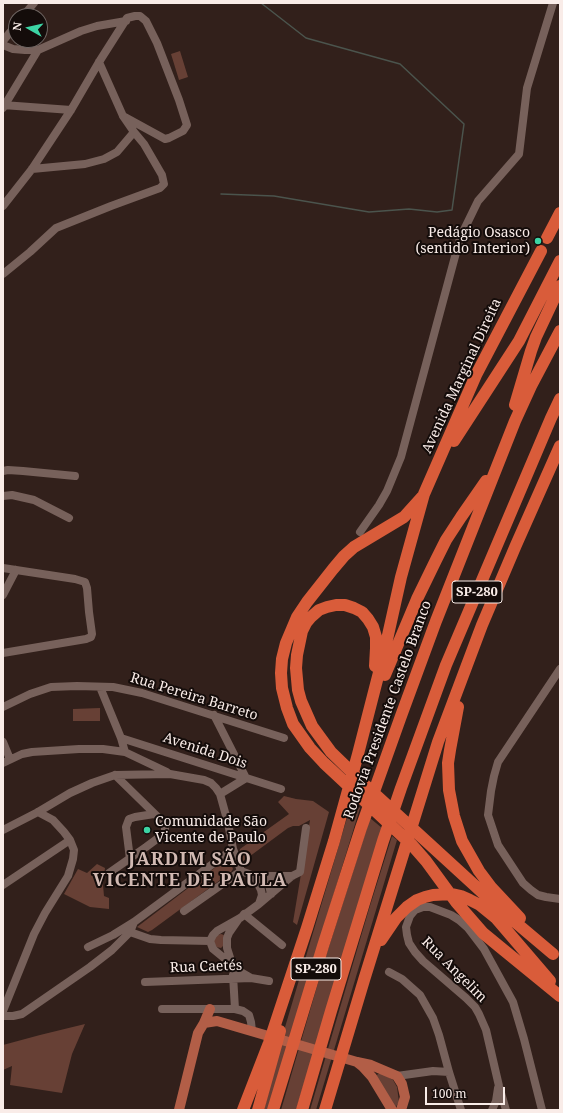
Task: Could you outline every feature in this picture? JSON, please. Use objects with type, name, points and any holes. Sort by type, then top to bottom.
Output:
[{"type":"highway","points":[[547,238],[560,213]]},
{"type":"highway","name":"Avenida Marginal Direita","points":[[424,494],[476,375],[541,251]]},
{"type":"highway","points":[[434,472],[519,341],[560,261]]},
{"type":"highway","points":[[369,713],[417,599],[446,540],[498,464],[531,351],[560,286]]},
{"type":"highway","name":"Rodovia Presidente Castelo Branco","points":[[273,1110],[306,999],[361,828],[436,621],[515,421],[531,386],[560,331]]},
{"type":"highway","name":"SP-280","points":[[302,1110],[383,841],[401,788],[446,665],[560,399]]},
{"type":"highway","points":[[325,1110],[438,742],[482,625],[560,446]]},
{"type":"highway","points":[[259,1110],[308,928],[369,713],[401,577],[424,494]]},
{"type":"highway","points":[[424,494],[404,517],[354,547],[344,556],[297,617],[286,643],[281,666],[282,688],[287,708],[293,724],[310,748],[324,763],[412,845],[426,861],[456,902],[483,933],[560,994]]},
{"type":"highway","points":[[369,713],[376,648],[376,636],[373,626],[362,612],[354,608],[345,605],[327,606],[319,610],[306,623],[302,632],[297,655],[296,672],[298,690],[312,726],[331,752],[366,786],[508,916],[557,957]]},
{"type":"highway","points":[[466,667],[454,722],[448,763],[451,803],[458,829],[468,853],[484,878],[557,957]]},
{"type":"highway","points":[[364,980],[384,934],[406,907],[425,897],[452,894],[470,900],[488,910],[560,994]]},
{"type":"highway","points":[[243,1110],[269,1043],[308,928]]},
{"type":"main road","points":[[210,1009],[218,1021]]},
{"type":"main road","points":[[179,1110],[196,1039],[210,1009]]},
{"type":"main road","points":[[204,1023],[218,1021],[378,1067],[398,1076],[402,1084],[405,1097],[401,1110]]},
{"type":"main road","points":[[356,1061],[372,1077],[392,1110]]},
{"type":"main road","points":[[372,1077],[374,1071],[378,1067]]},
{"type":"main road","points":[[184,1110],[190,1084],[189,1073]]},
{"type":"street","points":[[360,532],[382,501],[401,457],[460,238],[478,201],[519,154],[526,88],[553,3]]},
{"type":"street","points":[[3,206],[32,169],[71,110],[127,18],[140,16],[146,21],[168,70],[187,125],[183,131],[165,139],[123,116]]},
{"type":"street","points":[[3,45],[13,49],[38,50],[81,31],[97,26],[126,21]]},
{"type":"street","points":[[38,50],[4,106],[71,110]]},
{"type":"street","points":[[3,274],[56,228],[160,188],[164,184],[162,175],[144,144],[123,116],[99,62]]},
{"type":"street","points":[[32,169],[85,164],[104,159],[117,152],[134,132]]},
{"type":"street","points":[[3,471],[23,471],[75,476]]},
{"type":"street","points":[[3,496],[12,495],[34,500],[45,504],[69,518]]},
{"type":"street","points":[[3,568],[83,581],[86,584],[88,595],[92,631],[91,636],[86,639],[3,653]]},
{"type":"street","points":[[3,595],[16,570]]},
{"type":"street","points":[[560,669],[498,762],[491,790],[488,816],[498,845],[523,883],[538,895],[560,899]]},
{"type":"street","name":"Rua Pereira Barreto","points":[[3,707],[35,692],[51,687],[118,688],[132,690],[284,738]]},
{"type":"street","points":[[100,687],[121,738],[125,752]]},
{"type":"street","points":[[214,715],[246,778],[220,794]]},
{"type":"street","name":"Avenida Dois","points":[[121,738],[281,789]]},
{"type":"street","points":[[3,742],[6,759],[32,752],[103,749],[125,752],[170,774]]},
{"type":"street","points":[[5,828],[38,812],[70,793],[115,775],[170,774],[194,778],[211,783],[220,794],[228,822],[233,849],[241,871],[254,876],[264,877],[292,876]]},
{"type":"street","points":[[109,873],[165,833],[165,827],[159,818],[115,775]]},
{"type":"street","points":[[3,1011],[40,922],[68,876],[73,859],[74,850],[70,840],[53,820],[38,812]]},
{"type":"street","points":[[130,859],[126,827],[129,819],[135,816],[154,814]]},
{"type":"street","points":[[251,978],[232,967],[224,958],[213,950],[210,941],[217,931],[259,904],[292,876],[300,872],[306,828]]},
{"type":"street","points":[[3,885],[70,840]]},
{"type":"street","points":[[88,947],[113,935],[134,922],[233,849]]},
{"type":"street","points":[[184,911],[241,871]]},
{"type":"street","points":[[254,876],[261,890],[259,904]]},
{"type":"street","points":[[264,877],[269,885],[271,894]]},
{"type":"street","name":"Rua Angelim","points":[[504,1110],[489,1041],[479,1014],[475,1007],[466,998],[423,961],[415,952],[410,943],[406,927],[410,916],[415,910],[423,907],[430,907],[451,915],[468,928],[484,949],[513,1002],[542,1110]]},
{"type":"street","points":[[242,916],[282,945]]},
{"type":"street","points":[[236,1009],[234,980],[227,948],[227,938],[242,916]]},
{"type":"street","points":[[3,1016],[18,1015],[27,1011],[112,950],[130,932],[134,922]]},
{"type":"street","points":[[130,932],[150,939],[210,941]]},
{"type":"street","points":[[389,972],[402,979],[420,995],[426,1004],[440,1035],[448,1072],[461,1110]]},
{"type":"street","name":"Rua Caetés","points":[[145,982],[234,980],[251,978],[269,981]]},
{"type":"street","points":[[162,1009],[236,1009],[244,1011],[249,1015],[255,1032]]},
{"type":"street","points":[[398,1076],[433,1071],[448,1072]]},
{"type":"street","points":[[492,1110],[499,1086]]},
{"type":"shaded area","points":[[180,51],[188,77],[179,80],[171,54]]},
{"type":"shaded area","points":[[100,708],[100,721],[73,721],[73,709]]},
{"type":"shaded area","points":[[284,796],[313,801],[329,812],[297,925],[293,922],[310,820],[299,826],[288,828],[242,862],[239,854],[240,849],[289,814],[278,802]]},
{"type":"shaded area","points":[[352,801],[360,808],[268,1110],[264,1110],[283,1034]]},
{"type":"shaded area","points":[[370,818],[382,828],[296,1110],[281,1110],[325,959]]},
{"type":"shaded area","points":[[392,836],[397,840],[316,1110],[310,1110],[369,909]]},
{"type":"shaded area","points":[[225,860],[229,861],[231,864],[233,869],[231,872],[152,930],[148,932],[137,927]]},
{"type":"shaded area","points":[[97,864],[105,868],[103,885],[104,896],[109,898],[109,909],[90,907],[64,894],[78,869],[87,873]]},
{"type":"shaded area","points":[[221,934],[224,935],[223,946],[221,948],[216,947],[214,938]]},
{"type":"shaded area","points":[[85,1024],[72,1054],[62,1093],[10,1085],[12,1066],[3,1070],[3,1045]]},
{"type":"shaded area","points":[[382,1073],[393,1080],[397,1087],[399,1102],[395,1108],[376,1076]]},
{"type":"waterway","points":[[221,194],[274,196],[369,212],[409,209],[437,212],[452,210],[464,124],[400,64],[306,38],[261,3]]},
{"type":"place","name":"Pedágio Osasco (sentido Interior)","points":[[538,241]]},
{"type":"place","name":"Comunidade São Vicente de Paulo","points":[[147,830]]},
{"type":"district","name":"JARDIM SÃO VICENTE DE PAULA","points":[[190,870]]}]
